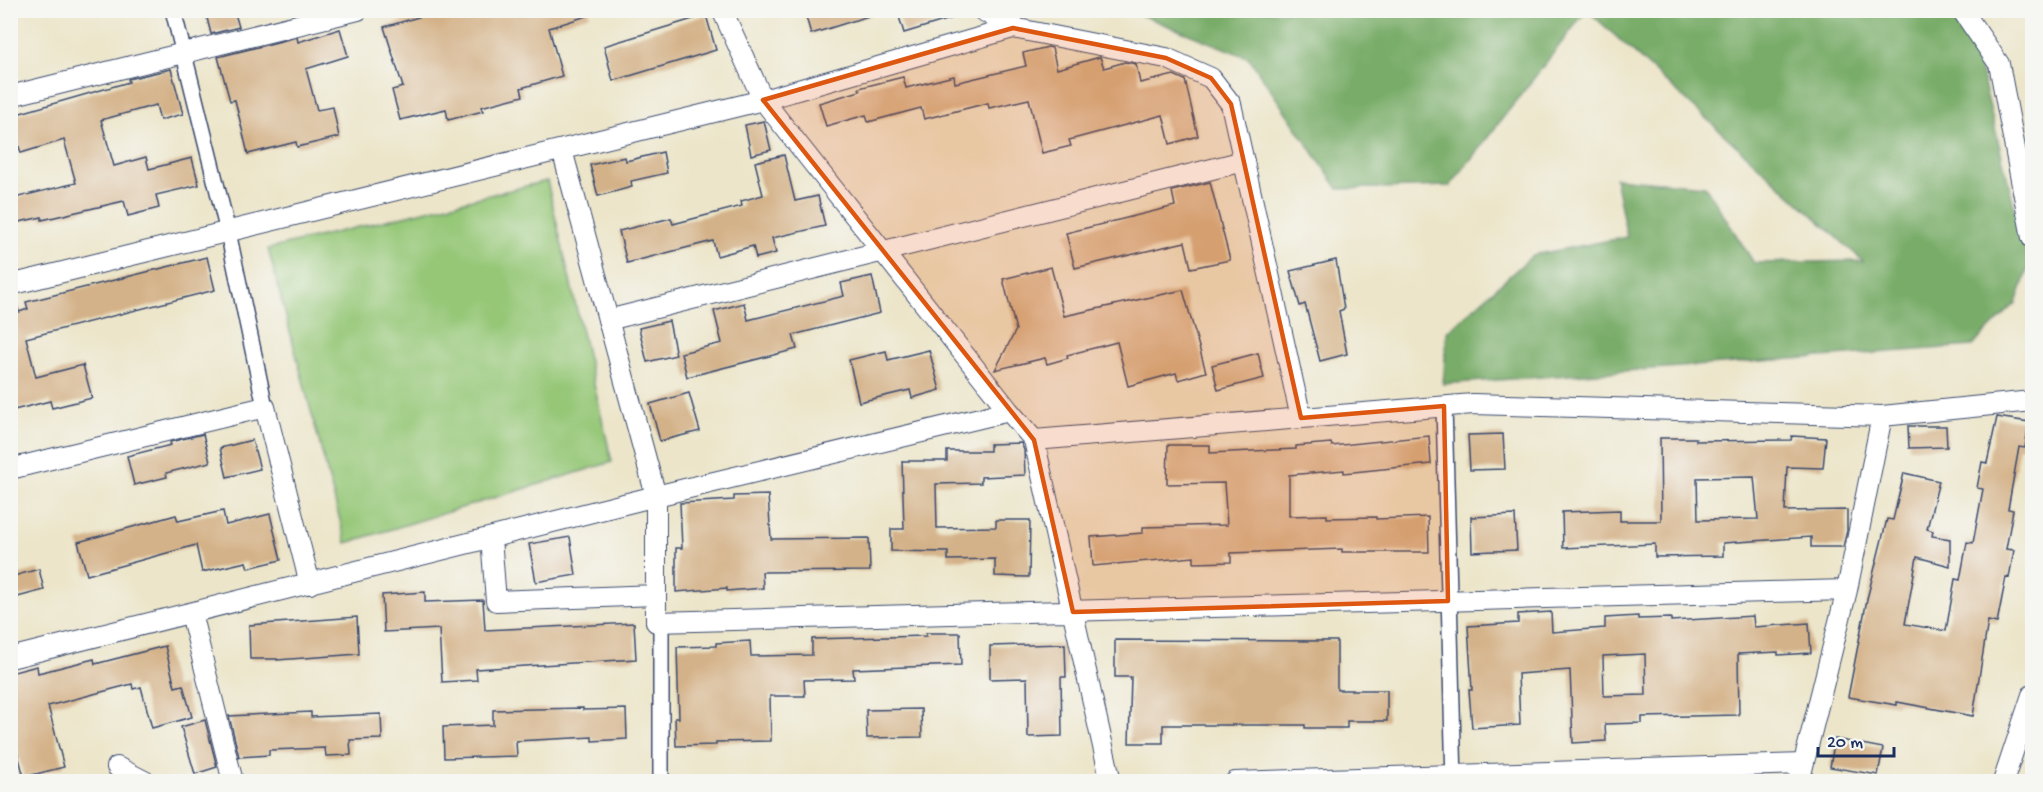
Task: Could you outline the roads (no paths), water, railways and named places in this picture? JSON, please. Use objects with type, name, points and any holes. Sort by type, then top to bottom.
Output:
[{"type":"street","points":[[173,10],[228,232],[265,407],[310,584]]},
{"type":"street","points":[[10,96],[358,10]]},
{"type":"street","points":[[722,10],[763,100],[1034,440],[1111,782]]},
{"type":"street","points":[[982,10],[1013,28],[1166,58],[1211,78],[1231,104],[1301,418]]},
{"type":"street","points":[[1962,10],[1999,64],[2032,238]]},
{"type":"street","points":[[10,285],[763,100],[1013,28]]},
{"type":"street","points":[[562,150],[656,496],[656,622],[1847,590]]},
{"type":"street","points":[[608,320],[1244,161]]},
{"type":"street","points":[[1034,440],[1473,404],[1882,416],[2032,402]]},
{"type":"street","points":[[1444,406],[1454,778]]},
{"type":"street","points":[[10,469],[265,407]]},
{"type":"street","points":[[10,658],[656,496],[1009,411]]},
{"type":"street","points":[[1235,782],[1801,773],[1847,590],[1882,416]]},
{"type":"street","points":[[491,538],[496,601],[656,595]]},
{"type":"street","points":[[191,613],[233,782]]},
{"type":"street","points":[[661,622],[661,782]]},
{"type":"street","points":[[2003,782],[2032,695]]},
{"type":"street","points":[[117,767],[146,782]]}]
